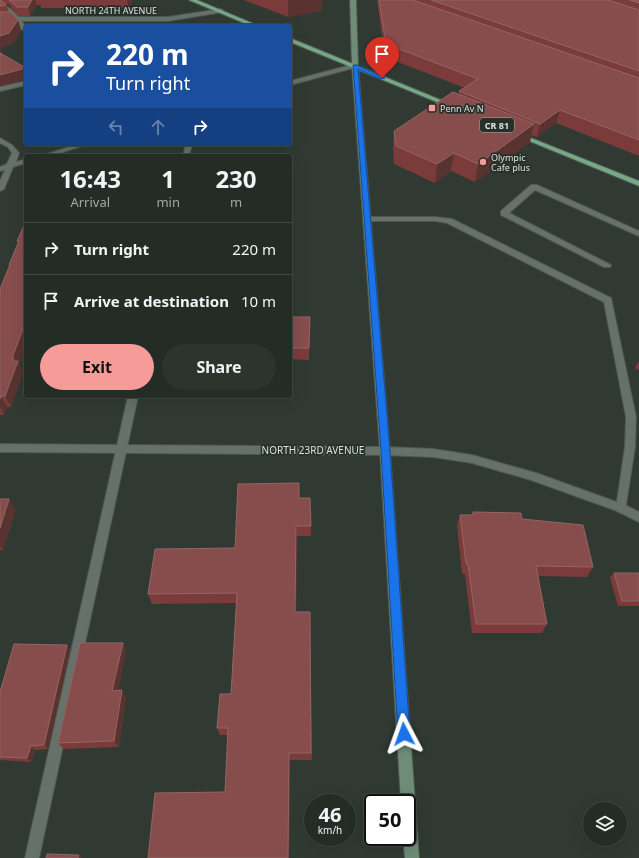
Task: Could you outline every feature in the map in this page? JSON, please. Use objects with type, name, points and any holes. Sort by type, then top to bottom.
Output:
[{"type":"main road","points":[[192,0],[251,24]]},
{"type":"main road","points":[[353,0],[355,66],[385,451],[412,858]]},
{"type":"main road","points":[[292,41],[455,108]]},
{"type":"main road","name":"CR 81","points":[[514,133],[639,184]]},
{"type":"street","points":[[0,5],[11,11],[24,29]]},
{"type":"street","name":"NORTH 24TH AVENUE","points":[[0,18],[168,19],[221,11]]},
{"type":"street","points":[[292,82],[355,66]]},
{"type":"street","points":[[0,89],[24,83]]},
{"type":"street","points":[[0,140],[10,146],[16,153],[0,189]]},
{"type":"street","points":[[51,154],[78,146]]},
{"type":"street","points":[[0,169],[24,162]]},
{"type":"street","points":[[607,265],[504,213],[534,187],[639,234]]},
{"type":"street","points":[[366,219],[435,219],[449,221],[608,300],[631,417],[630,448],[621,508]]},
{"type":"street","points":[[32,858],[133,398]]},
{"type":"street","name":"NORTH 23RD AVENUE","points":[[0,448],[385,451],[433,453],[472,459],[532,476],[621,508],[639,517]]},
{"type":"building","points":[[0,0],[5,3],[6,5],[0,6]]},
{"type":"building","points":[[9,0],[32,0],[28,7],[17,7]]},
{"type":"building","points":[[379,0],[413,0],[639,78],[639,140],[560,110],[540,124],[459,91],[478,79],[386,44]]},
{"type":"building","points":[[431,0],[608,0],[639,10],[639,71]]},
{"type":"building","points":[[630,0],[639,0],[639,3]]},
{"type":"building","points":[[0,12],[11,12],[18,20],[9,33],[0,36]]},
{"type":"building","points":[[0,53],[24,67],[24,69],[0,75]]},
{"type":"building","points":[[453,92],[534,124],[478,164],[454,153],[437,164],[396,146],[394,131]]},
{"type":"building","points":[[24,225],[24,326],[12,358],[14,358],[12,361],[18,361],[5,396],[1,396],[0,399],[0,289],[19,241],[17,241]]},
{"type":"building","points":[[292,317],[310,317],[309,348],[292,348]]},
{"type":"building","points":[[299,483],[299,498],[310,498],[311,526],[296,526],[295,612],[310,612],[311,753],[289,753],[288,858],[148,858],[155,793],[225,792],[228,728],[217,728],[220,694],[231,694],[237,593],[148,594],[155,549],[235,548],[238,484]]},
{"type":"building","points":[[0,499],[9,499],[0,528]]},
{"type":"building","points":[[473,512],[521,513],[522,519],[583,525],[593,567],[536,566],[547,624],[476,624],[460,515],[473,515]]},
{"type":"building","points":[[614,573],[639,573],[639,601],[622,601]]},
{"type":"building","points":[[80,643],[123,643],[112,691],[122,690],[114,741],[58,743]]},
{"type":"building","points":[[14,644],[67,645],[44,745],[31,746],[27,758],[0,757],[0,692]]},
{"type":"building","points":[[47,854],[79,855],[78,858],[46,858]]},
{"type":"place","name":"Penn Av N","points":[[432,108]]},
{"type":"place","name":"Olympic Cafe plus","points":[[483,162]]},
{"type":"route","points":[[382,78],[355,66],[385,451],[404,734]]}]
